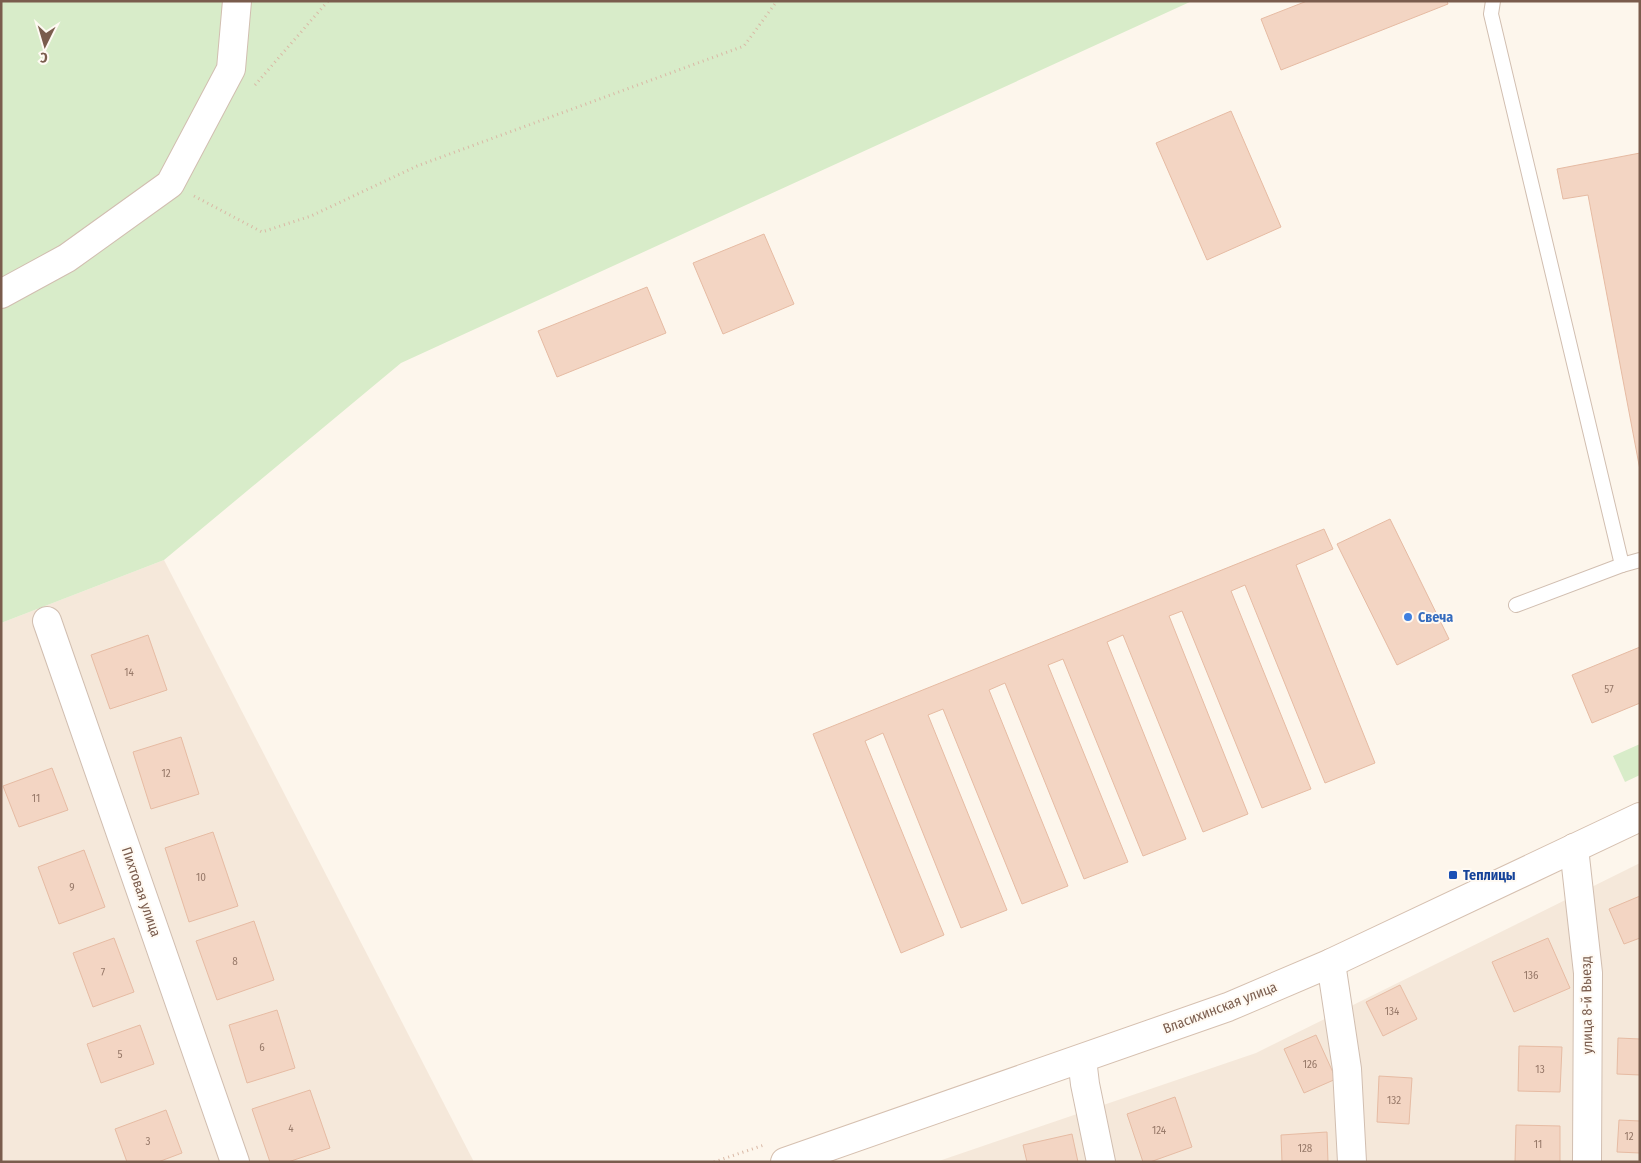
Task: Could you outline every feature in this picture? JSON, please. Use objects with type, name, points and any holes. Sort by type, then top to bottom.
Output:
[{"type":"street","points":[[1,294],[67,258],[170,184],[231,69],[237,1]]},
{"type":"street","name":"Пихтовая улица","points":[[47,621],[236,1162]]},
{"type":"street","name":"Власихинская улица","points":[[785,1162],[1228,1007],[1331,963],[1640,818]]},
{"type":"street","name":"улица 8-й Выезд","points":[[1574,848],[1588,974],[1587,1162]]},
{"type":"street","points":[[1331,963],[1347,1069],[1352,1162]]},
{"type":"street","points":[[1082,1059],[1085,1084],[1101,1162]]},
{"type":"lane","points":[[1493,1],[1490,14],[1622,565]]},
{"type":"lane","points":[[1516,605],[1640,560]]},
{"type":"path","points":[[170,184],[262,232],[310,216],[416,166],[744,46],[777,1]]},
{"type":"shaded area","points":[[164,560],[474,1162],[1,1162],[1,623]]},
{"type":"shaded area","points":[[1640,863],[1640,1162],[936,1162],[1256,1053]]},
{"type":"green space","points":[[1,1],[1192,1],[401,363],[164,560],[1,623]]},
{"type":"green space","points":[[1640,744],[1640,775],[1625,782],[1613,756]]},
{"type":"building","points":[[1307,1],[1447,1],[1448,4],[1281,70],[1261,19]]},
{"type":"building","points":[[1231,111],[1281,227],[1207,260],[1156,143]]},
{"type":"building","points":[[1640,153],[1640,470],[1588,195],[1563,199],[1557,169]]},
{"type":"building","points":[[764,234],[794,304],[723,334],[693,263]]},
{"type":"building","points":[[647,287],[666,333],[557,377],[538,331]]},
{"type":"building","points":[[1390,519],[1449,639],[1397,665],[1337,544]]},
{"type":"building","points":[[1324,529],[1333,549],[1296,565],[1375,763],[1325,783],[1245,585],[1231,591],[1311,789],[1262,808],[1182,611],[1169,616],[1248,814],[1203,832],[1123,635],[1107,642],[1186,839],[1143,856],[1063,659],[1048,665],[1128,862],[1084,879],[1005,683],[989,690],[1068,886],[1022,904],[943,709],[928,715],[1007,910],[961,928],[883,733],[865,741],[944,935],[901,953],[813,734]]},
{"type":"building","points":[[148,635],[167,690],[110,709],[91,655]]},
{"type":"building","points":[[1640,647],[1640,703],[1592,723],[1572,675]]},
{"type":"building","points":[[181,737],[199,794],[151,809],[133,752]]},
{"type":"building","points":[[52,768],[68,810],[19,827],[3,786]]},
{"type":"building","points":[[213,832],[238,906],[189,922],[165,848]]},
{"type":"building","points":[[84,850],[105,907],[59,924],[38,867]]},
{"type":"building","points":[[1640,896],[1640,938],[1624,944],[1609,909]]},
{"type":"building","points":[[254,921],[274,980],[217,1000],[196,941]]},
{"type":"building","points":[[114,938],[134,992],[93,1007],[73,953]]},
{"type":"building","points":[[1548,938],[1570,988],[1514,1012],[1492,962]]},
{"type":"building","points":[[1400,985],[1417,1019],[1383,1036],[1366,1002]]},
{"type":"building","points":[[277,1010],[295,1068],[247,1083],[229,1025]]},
{"type":"building","points":[[140,1025],[154,1064],[101,1083],[87,1044]]},
{"type":"building","points":[[1316,1035],[1336,1079],[1304,1093],[1284,1049]]},
{"type":"building","points":[[1618,1038],[1640,1039],[1640,1075],[1617,1074]]},
{"type":"building","points":[[1519,1046],[1562,1047],[1560,1092],[1518,1091]]},
{"type":"building","points":[[1379,1076],[1412,1078],[1409,1124],[1377,1122]]},
{"type":"building","points":[[310,1090],[330,1148],[288,1162],[270,1162],[252,1109]]},
{"type":"building","points":[[1175,1097],[1192,1147],[1150,1162],[1143,1162],[1127,1114]]},
{"type":"building","points":[[166,1110],[182,1153],[158,1162],[127,1162],[115,1129]]},
{"type":"building","points":[[1619,1120],[1640,1121],[1640,1153],[1617,1152]]},
{"type":"building","points":[[1516,1125],[1560,1126],[1560,1162],[1515,1162]]},
{"type":"building","points":[[1327,1132],[1328,1162],[1282,1162],[1281,1135]]},
{"type":"building","points":[[1072,1134],[1078,1162],[1027,1162],[1023,1145]]},
{"type":"place","name":"Свеча","points":[[1408,617]]},
{"type":"place","name":"Теплицы","points":[[1453,875]]}]
